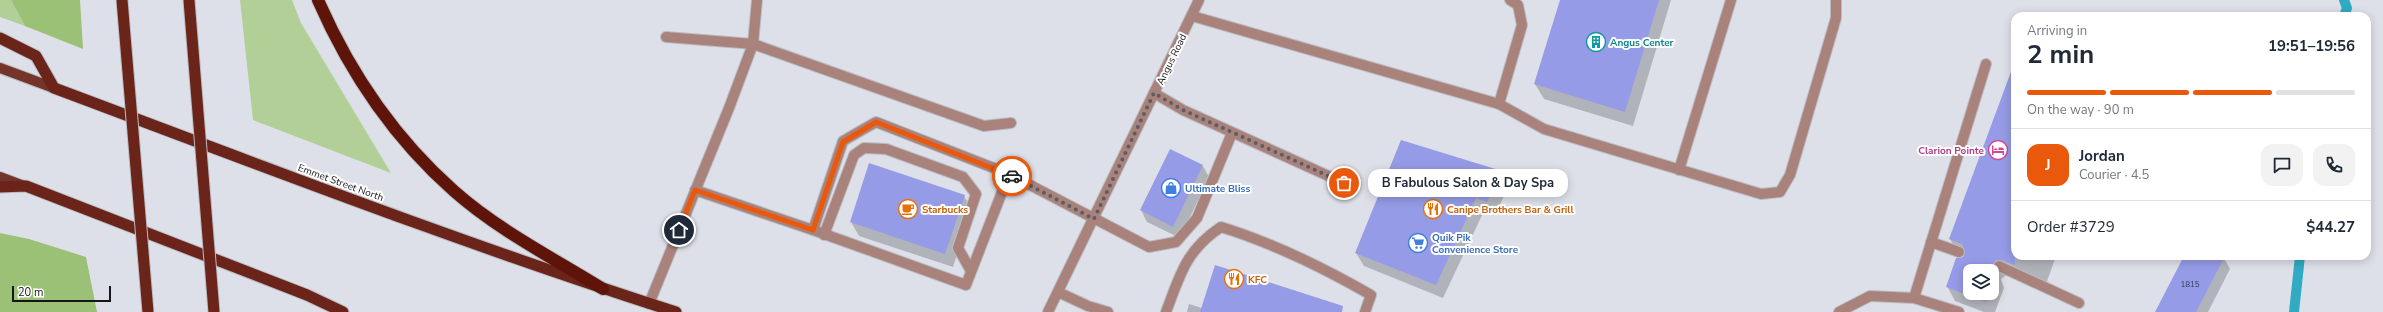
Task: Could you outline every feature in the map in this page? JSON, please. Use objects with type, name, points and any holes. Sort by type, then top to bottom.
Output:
[{"type":"highway","points":[[122,0],[148,312]]},
{"type":"highway","points":[[189,0],[214,312]]},
{"type":"highway","points":[[318,0],[337,42],[366,90],[412,152],[454,192],[491,220],[603,289]]},
{"type":"highway","points":[[0,38],[36,56],[54,88]]},
{"type":"highway","name":"Emmet Street North","points":[[54,88],[412,222],[603,289],[676,312]]},
{"type":"highway","points":[[0,187],[26,186],[307,295],[343,312]]},
{"type":"main road","name":"Emmet Street North","points":[[0,68],[54,88]]},
{"type":"main road","points":[[0,176],[26,186]]},
{"type":"street","points":[[649,304],[753,44],[757,0]]},
{"type":"street","name":"Angus Road","points":[[1048,312],[1199,0]]},
{"type":"street","points":[[1499,104],[1522,24],[1518,6],[1510,0]]},
{"type":"street","points":[[1680,170],[1731,0]]},
{"type":"street","points":[[1192,16],[1499,104],[1544,129],[1761,194],[1780,192],[1790,175],[1836,18],[1836,0]]},
{"type":"street","points":[[666,37],[753,44],[984,126],[1011,123]]},
{"type":"street","points":[[1914,298],[1986,64]]},
{"type":"street","points":[[1154,93],[1183,110],[1344,183]]},
{"type":"street","points":[[813,230],[843,142],[876,122],[1008,174],[1149,247],[1176,242],[1197,218],[1232,133]]},
{"type":"street","points":[[824,234],[854,155],[864,148],[886,149],[963,176],[976,194],[958,248],[971,271]]},
{"type":"street","points":[[695,190],[813,230],[966,285],[1008,174]]},
{"type":"street","points":[[1166,312],[1184,264],[1203,238],[1220,227],[1246,235],[1334,274],[1371,295],[1365,312]]},
{"type":"street","points":[[1931,242],[1959,252]]},
{"type":"street","points":[[1999,266],[2079,303]]},
{"type":"street","points":[[1058,292],[1088,306],[1108,312]]},
{"type":"street","points":[[1839,312],[1870,296],[1914,298],[1959,312]]},
{"type":"green space","points":[[0,0],[11,0],[25,26],[0,17]]},
{"type":"green space","points":[[11,0],[80,0],[83,49],[25,26]]},
{"type":"green space","points":[[240,0],[292,0],[301,23],[391,173],[253,120]]},
{"type":"green space","points":[[0,233],[29,239],[86,257],[97,312],[0,312]]},
{"type":"building","name":"Angus Center","points":[[1560,0],[1659,0],[1625,112],[1534,84]]},
{"type":"building","name":"Clarion Pointe","points":[[2011,72],[2011,260],[2015,260],[2015,265],[2001,260],[1995,261],[1994,264],[1963,264],[1963,293],[1946,287],[1956,258],[1963,257],[1965,251],[1962,244],[1949,239]]},
{"type":"building","points":[[1401,140],[1502,171],[1487,202],[1476,198],[1436,285],[1355,253]]},
{"type":"building","name":"Ultimate Bliss","points":[[1170,149],[1203,165],[1173,227],[1140,210]]},
{"type":"building","name":"Starbucks","points":[[869,163],[965,195],[945,254],[850,222]]},
{"type":"building","points":[[2182,260],[2223,260],[2196,312],[2155,312]]},
{"type":"building","name":"KFC","points":[[1215,265],[1343,306],[1342,312],[1200,312]]},
{"type":"waterway","points":[[2344,0],[2347,8],[2346,12]]},
{"type":"waterway","points":[[2294,312],[2300,260]]},
{"type":"way so far","points":[[1012,176],[1065,202],[1094,219],[1154,93],[1183,110],[1344,183]]},
{"type":"place","name":"Angus Center","points":[[1596,42]]},
{"type":"place","name":"Clarion Pointe","points":[[1998,150]]},
{"type":"place","name":"B Fabulous Salon & Day Spa","points":[[1344,183]]},
{"type":"place","name":"Ultimate Bliss","points":[[1171,188]]},
{"type":"place","name":"Starbucks","points":[[908,209]]},
{"type":"place","name":"Canipe Brothers Bar & Grill","points":[[1433,209]]},
{"type":"place","name":"Quik Pik Convenience Store","points":[[1418,243]]},
{"type":"place","name":"KFC","points":[[1234,279]]},
{"type":"route","points":[[679,230],[695,190],[813,230],[843,142],[876,122],[1012,176]]}]
